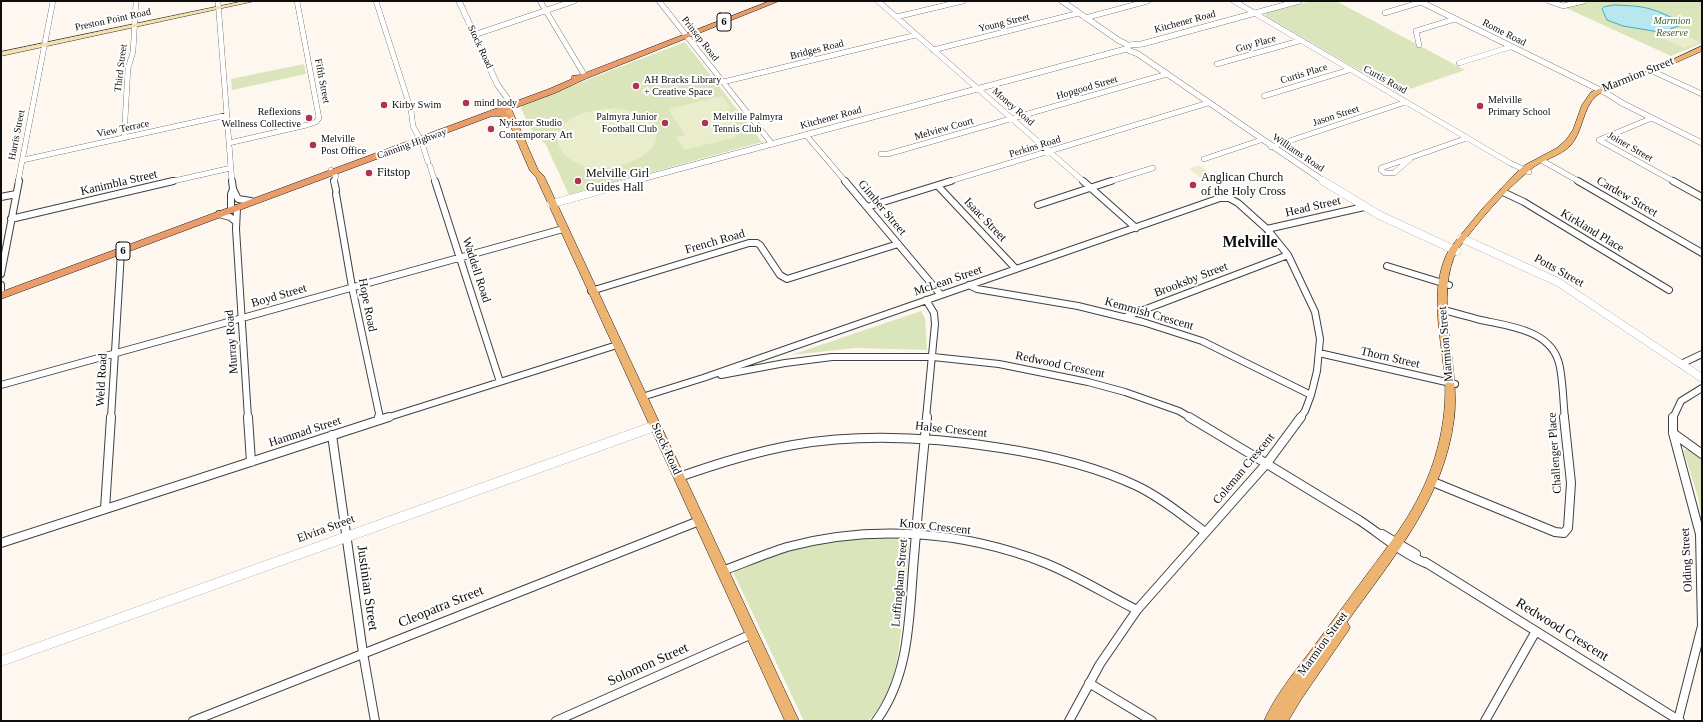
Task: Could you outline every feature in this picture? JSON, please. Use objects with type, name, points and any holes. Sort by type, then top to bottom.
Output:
[{"type":"highway","name":"Canning Highway","points":[[1,296],[219,214],[250,204],[420,138],[577,80],[583,76],[687,37],[776,1]]},
{"type":"highway","name":"Canning Highway","points":[[420,138],[490,114],[508,105]]},
{"type":"highway","points":[[490,114],[500,113],[511,118]]},
{"type":"highway","name":"Canning Highway","points":[[236,208],[251,201],[329,173]]},
{"type":"highway","name":"Canning Highway","points":[[1,299],[20,292],[27,287]]},
{"type":"main road","name":"Preston Point Road","points":[[1,54],[252,1]]},
{"type":"main road","name":"Marmion Street","points":[[1271,721],[1291,688],[1399,546],[1423,518],[1445,464],[1454,421],[1453,383],[1445,311],[1446,266],[1455,250],[1505,193],[1527,171],[1558,151],[1572,139],[1587,101],[1602,92],[1654,72],[1701,50]]},
{"type":"main road","name":"Stock Road","points":[[508,105],[511,118],[534,171],[540,176]]},
{"type":"main road","name":"Stock Road","points":[[508,105],[539,166],[540,176],[551,204],[792,721]]},
{"type":"main road","name":"Marmion Street","points":[[1280,721],[1297,693],[1399,546]]},
{"type":"street","name":"Harris Street","points":[[1,274],[54,1]]},
{"type":"street","name":"Third Street","points":[[124,138],[128,68],[133,52],[136,1]]},
{"type":"street","name":"Murray Road","points":[[218,1],[233,189],[231,194],[236,208],[235,221],[251,462]]},
{"type":"street","name":"Fifth Street","points":[[229,143],[310,124],[320,118],[297,1]]},
{"type":"street","name":"Waddell Road","points":[[376,1],[411,110],[412,118],[429,164],[500,382]]},
{"type":"street","name":"Stock Road","points":[[459,1],[502,92],[500,95],[508,105]]},
{"type":"street","points":[[540,1],[583,76]]},
{"type":"street","points":[[474,35],[574,1]]},
{"type":"street","name":"Prinsep Road","points":[[659,1],[772,144]]},
{"type":"street","name":"Money Road","points":[[878,1],[1136,228]]},
{"type":"street","points":[[896,17],[963,1]]},
{"type":"street","name":"Williams Road","points":[[1062,1],[1302,168],[1364,207],[1455,250]]},
{"type":"street","points":[[1085,18],[1148,1]]},
{"type":"street","name":"Curtis Road","points":[[1234,1],[1349,70],[1527,171]]},
{"type":"street","name":"Kitchener Road","points":[[551,204],[1299,1]]},
{"type":"street","points":[[1549,1],[1558,5],[1567,6],[1584,1]]},
{"type":"street","points":[[1385,13],[1420,2]]},
{"type":"street","name":"Rome Road","points":[[1420,2],[1702,143]]},
{"type":"street","name":"Young Street","points":[[933,50],[1079,13]]},
{"type":"street","points":[[1419,45],[1416,32],[1455,19]]},
{"type":"street","name":"Bridges Road","points":[[723,82],[916,35]]},
{"type":"street","name":"Guy Place","points":[[1217,64],[1299,40]]},
{"type":"street","points":[[1459,63],[1510,47]]},
{"type":"street","name":"Curtis Place","points":[[1264,96],[1349,70]]},
{"type":"street","points":[[1654,72],[1702,94]]},
{"type":"street","name":"Hopgood Street","points":[[1012,119],[1167,74]]},
{"type":"street","name":"Jason Street","points":[[1271,147],[1406,102]]},
{"type":"street","name":"Perkins Road","points":[[867,207],[1208,103]]},
{"type":"street","name":"View Terrace","points":[[23,160],[227,115]]},
{"type":"street","name":"Joiner Street","points":[[1652,118],[1599,140],[1702,197]]},
{"type":"street","name":"Melview Court","points":[[881,154],[888,154],[1012,119]]},
{"type":"street","name":"Gimber Street","points":[[806,135],[941,295]]},
{"type":"street","points":[[1410,159],[1467,138]]},
{"type":"street","points":[[1204,159],[1261,140]]},
{"type":"street","name":"Cardew Street","points":[[1543,161],[1702,253]]},
{"type":"street","name":"Kanimbla Street","points":[[11,220],[231,168]]},
{"type":"street","points":[[1038,205],[1153,168]]},
{"type":"street","name":"Hope Road","points":[[329,173],[334,182],[352,287],[380,420]]},
{"type":"street","name":"Isaac Street","points":[[938,186],[1016,269]]},
{"type":"street","points":[[233,189],[238,199],[251,201]]},
{"type":"street","name":"Kirkland Place","points":[[1505,193],[1524,202],[1669,290]]},
{"type":"street","points":[[1,197],[16,194]]},
{"type":"street","name":"McLean Street","points":[[643,399],[1220,198],[1229,198]]},
{"type":"street","name":"Coleman Crescent","points":[[1069,721],[1089,683],[1117,636],[1136,610],[1268,463],[1305,411],[1311,395],[1319,353],[1320,339],[1315,312],[1288,255],[1267,229],[1238,203],[1229,198]]},
{"type":"street","name":"Head Street","points":[[1267,229],[1364,207]]},
{"type":"street","points":[[219,214],[230,217],[235,221]]},
{"type":"street","name":"Boyd Street","points":[[1,385],[563,229]]},
{"type":"street","name":"Potts Street","points":[[1464,239],[1548,277],[1702,378]]},
{"type":"street","name":"French Road","points":[[592,290],[749,243],[757,243],[760,245],[780,275],[787,279],[898,244]]},
{"type":"street","name":"Weld Road","points":[[105,509],[120,252]]},
{"type":"street","name":"Brooksby Street","points":[[1125,317],[1288,255]]},
{"type":"street","points":[[1387,266],[1446,284]]},
{"type":"street","name":"Kemmish Crescent","points":[[969,285],[977,289],[1078,306],[1125,317],[1202,340],[1311,395]]},
{"type":"street","points":[[1,286],[1,292]]},
{"type":"street","name":"Luffingham Street","points":[[876,721],[895,694],[902,671],[906,644],[933,357],[935,318],[932,309],[926,300]]},
{"type":"street","name":"Challenger Place","points":[[1436,483],[1554,532],[1564,533],[1568,528],[1571,483],[1557,354],[1546,342],[1528,332],[1445,311]]},
{"type":"street","name":"Hammad Street","points":[[1,543],[332,435],[617,345]]},
{"type":"street","name":"Thorn Street","points":[[1319,353],[1453,383]]},
{"type":"street","points":[[1682,364],[1702,354]]},
{"type":"street","name":"Redwood Crescent","points":[[703,378],[785,363],[832,357],[933,357],[1034,370],[1125,392],[1179,411],[1268,463],[1399,546],[1417,560],[1428,564],[1679,720]]},
{"type":"street","name":"Potts Street","points":[[1682,364],[1702,375]]},
{"type":"street","name":"Olding Street","points":[[1679,720],[1702,626],[1701,534],[1673,433],[1672,421],[1675,411],[1681,402],[1702,388]]},
{"type":"street","name":"Elvira Street","points":[[3,662],[346,536],[655,426]]},
{"type":"street","points":[[1673,433],[1702,454]]},
{"type":"street","name":"Justinian Street","points":[[332,435],[375,721]]},
{"type":"street","name":"Halse Crescent","points":[[679,477],[763,451],[801,444],[866,437],[925,438],[1024,452],[1092,469],[1138,486],[1205,532]]},
{"type":"street","name":"Cleopatra Street","points":[[193,721],[699,521]]},
{"type":"street","name":"Knox Crescent","points":[[722,570],[769,553],[821,540],[877,535],[916,535],[948,538],[1014,552],[1046,564],[1136,610]]},
{"type":"street","points":[[1485,721],[1536,631]]},
{"type":"street","name":"Solomon Street","points":[[556,721],[752,634]]},
{"type":"street","points":[[1089,683],[1152,721]]},
{"type":"green space","points":[[1312,1],[1336,1],[1465,70],[1398,93],[1266,16],[1266,13]]},
{"type":"green space","name":"Marmion Reserve","points":[[1588,1],[1702,1],[1702,43],[1671,56],[1566,8]]},
{"type":"green space","points":[[1676,32],[1700,42],[1684,48],[1661,38]]},
{"type":"green space","points":[[685,42],[762,142],[569,195],[546,145],[530,128],[521,108],[522,105]]},
{"type":"green space","points":[[304,64],[306,74],[232,90],[231,79]]},
{"type":"green space","name":"Melville Palmyra Tennis Club","points":[[722,96],[731,108],[726,110],[735,123],[729,125],[737,137],[684,150],[676,137],[685,135],[668,109]]},
{"type":"green space","points":[[615,108],[627,110],[640,115],[654,128],[656,135],[655,143],[646,154],[613,167],[590,167],[572,161],[561,150],[558,136],[565,123],[583,113]]},
{"type":"green space","points":[[1199,165],[1216,178],[1206,182],[1189,169]]},
{"type":"green space","points":[[921,311],[925,318],[927,350],[855,348],[791,355]]},
{"type":"green space","points":[[1688,448],[1702,456],[1702,518],[1698,497],[1684,452],[1684,450],[1688,450]]},
{"type":"green space","points":[[888,537],[903,538],[909,546],[902,626],[898,655],[891,684],[878,710],[868,721],[804,721],[734,574],[735,569],[779,553],[811,545],[836,541]]},
{"type":"water","points":[[1614,5],[1633,6],[1654,10],[1678,21],[1681,25],[1670,29],[1665,33],[1623,26],[1607,20],[1602,9],[1604,7]]},
{"type":"place","name":"AH Bracks Library + Creative Space","points":[[636,86]]},
{"type":"place","name":"mind body","points":[[466,103]]},
{"type":"place","name":"Kirby Swim","points":[[384,105]]},
{"type":"place","name":"Melville Primary School","points":[[1480,106]]},
{"type":"place","name":"Reflexions Wellness Collective","points":[[309,118]]},
{"type":"place","name":"Palmyra Junior Football Club","points":[[665,123]]},
{"type":"place","name":"Melville Palmyra Tennis Club","points":[[705,123]]},
{"type":"place","name":"Nyisztor Studio Contemporary Art","points":[[491,129]]},
{"type":"place","name":"Melville Post Office","points":[[313,145]]},
{"type":"place","name":"Fitstop","points":[[369,173]]},
{"type":"place","name":"Melville Girl Guides Hall","points":[[578,181]]},
{"type":"place","name":"Anglican Church of the Holy Cross","points":[[1193,185]]},
{"type":"district","name":"Melville","points":[[1250,243]]}]
